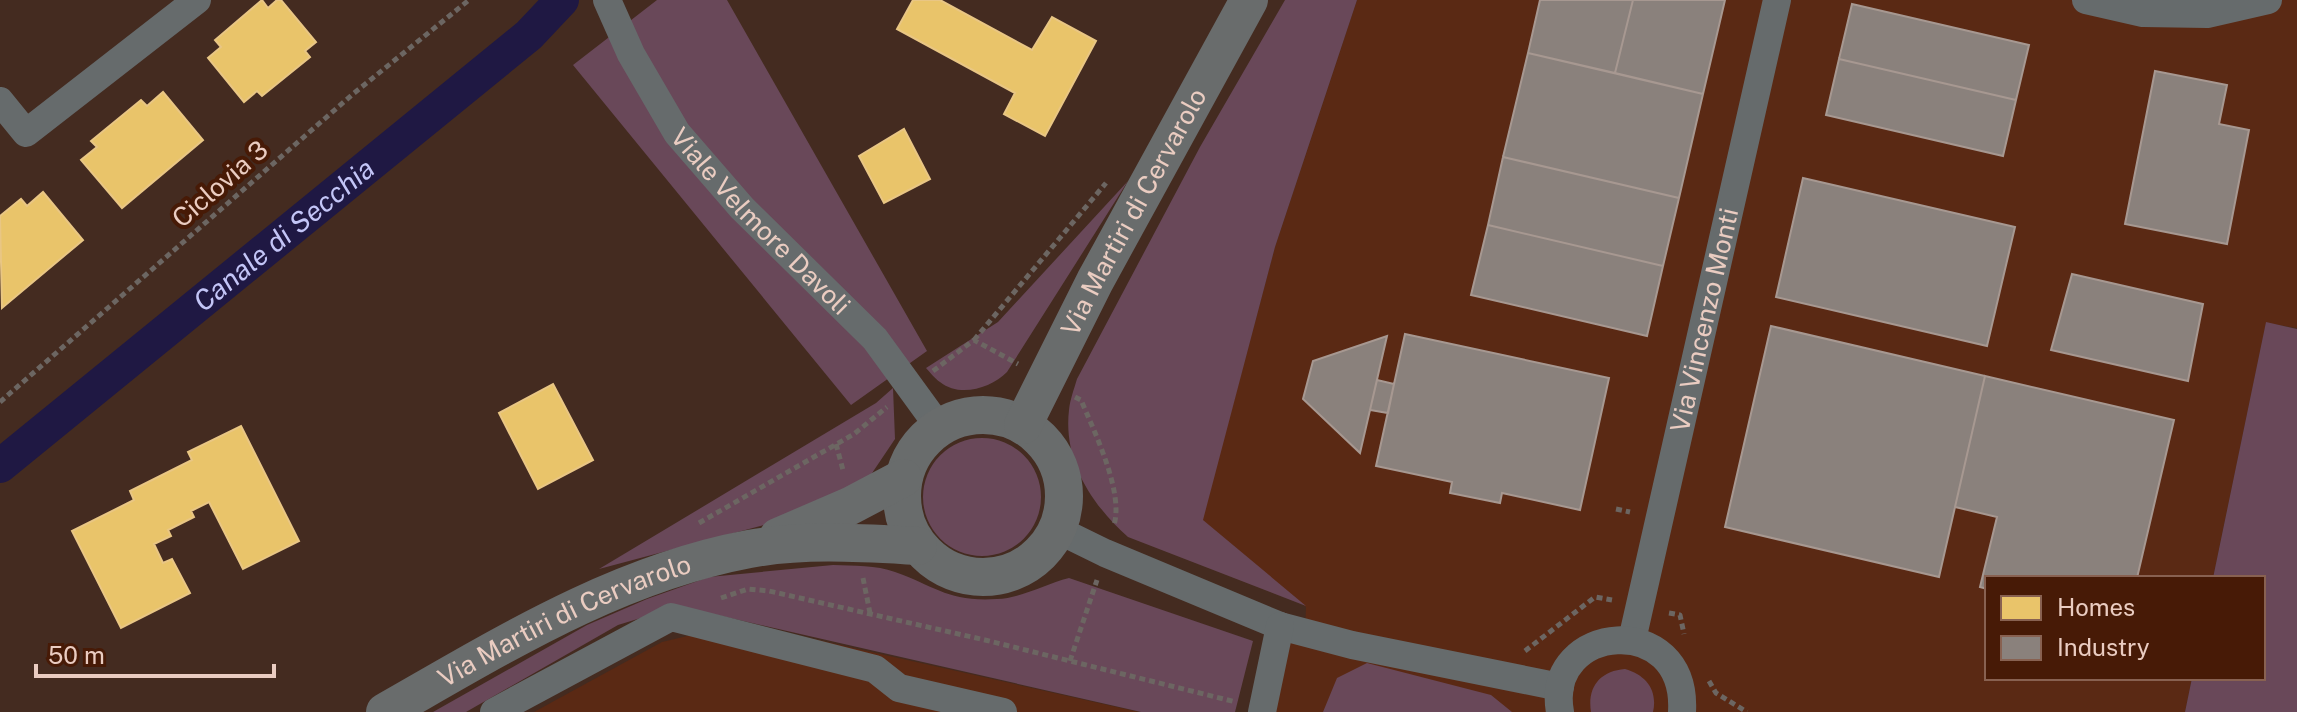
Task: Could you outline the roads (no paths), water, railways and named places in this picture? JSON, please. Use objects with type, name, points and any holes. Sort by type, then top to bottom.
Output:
[{"type":"main road","name":"Via Martiri di Cervarolo","points":[[1023,425],[1095,281],[1249,0]]},
{"type":"main road","points":[[981,414],[1003,417],[1023,425],[1042,440],[1056,459],[1064,482],[1064,506],[1058,530],[1045,550],[1027,566],[1005,575],[981,578],[957,574],[936,563],[918,546],[903,514],[903,478],[910,458],[939,427],[959,418],[981,414]]},
{"type":"main road","name":"Via Martiri di Cervarolo","points":[[750,549],[850,506],[903,478]]},
{"type":"main road","name":"Via Martiri di Cervarolo","points":[[385,712],[503,645],[620,587],[671,568],[750,549],[813,543],[918,546]]},
{"type":"street","points":[[0,101],[26,133],[197,0]]},
{"type":"street","name":"Viale Velmore Davoli","points":[[607,0],[631,54],[677,133],[742,208],[875,339],[939,427]]},
{"type":"street","name":"Via Vincenzo Monti","points":[[1632,640],[1777,0]]},
{"type":"street","points":[[2086,0],[2143,13],[2207,14],[2268,0]]},
{"type":"street","points":[[1058,530],[1280,626],[1560,700],[1566,670],[1578,655],[1594,644],[1612,639],[1632,640],[1650,646],[1667,658],[1678,675],[1683,695],[1682,712]]},
{"type":"street","name":"Via Martiri di Cervarolo","points":[[494,712],[684,620],[875,669],[899,688],[1003,712]]},
{"type":"street","points":[[1262,710],[1280,626]]},
{"type":"waterway","name":"Canale di Secchia","points":[[0,466],[529,35],[562,0]]}]
